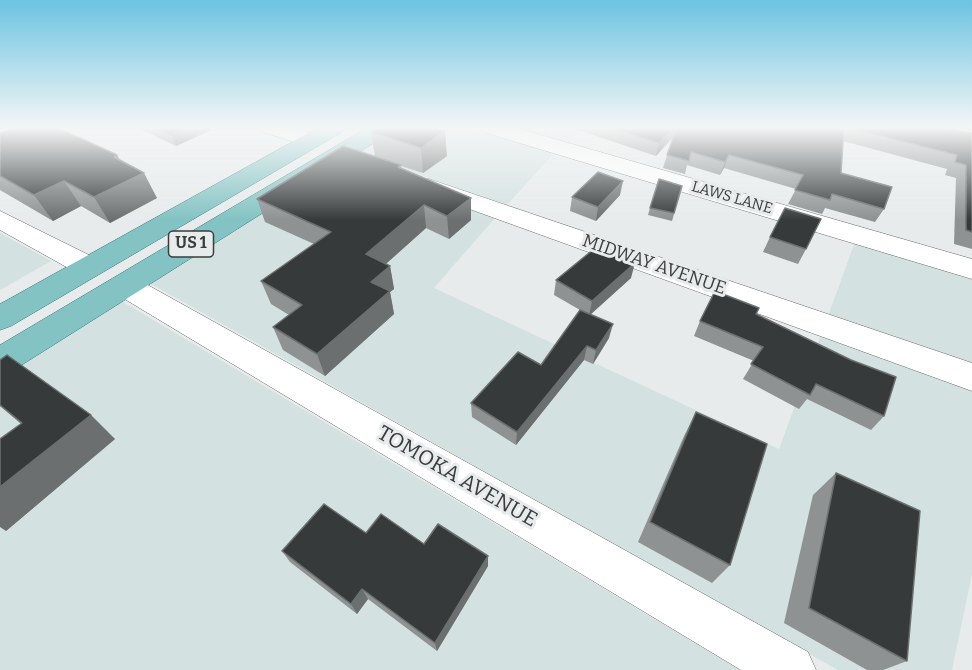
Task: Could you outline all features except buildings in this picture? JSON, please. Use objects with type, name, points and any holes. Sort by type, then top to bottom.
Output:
[{"type":"main road","name":"US 1","points":[[0,318],[280,158]]},
{"type":"main road","name":"US 1","points":[[0,362],[124,285],[309,158]]},
{"type":"main road","points":[[124,285],[130,266],[140,253],[258,179],[265,167]]},
{"type":"street","points":[[361,158],[370,165]]},
{"type":"street","name":"LAWS LANE","points":[[597,158],[972,269]]},
{"type":"street","name":"MIDWAY AVENUE","points":[[403,177],[971,377]]},
{"type":"street","points":[[0,219],[89,267]]},
{"type":"street","name":"TOMOKA AVENUE","points":[[124,285],[790,670]]},
{"type":"shaded area","points":[[372,158],[549,158],[507,205]]},
{"type":"shaded area","points":[[337,162],[495,218],[434,288],[779,449],[821,335],[972,390],[972,574],[952,670],[838,670],[146,281]]},
{"type":"shaded area","points":[[0,233],[51,261],[0,290]]},
{"type":"shaded area","points":[[855,242],[972,277],[972,366],[828,316]]},
{"type":"shaded area","points":[[118,299],[740,670],[0,670],[0,374]]}]
